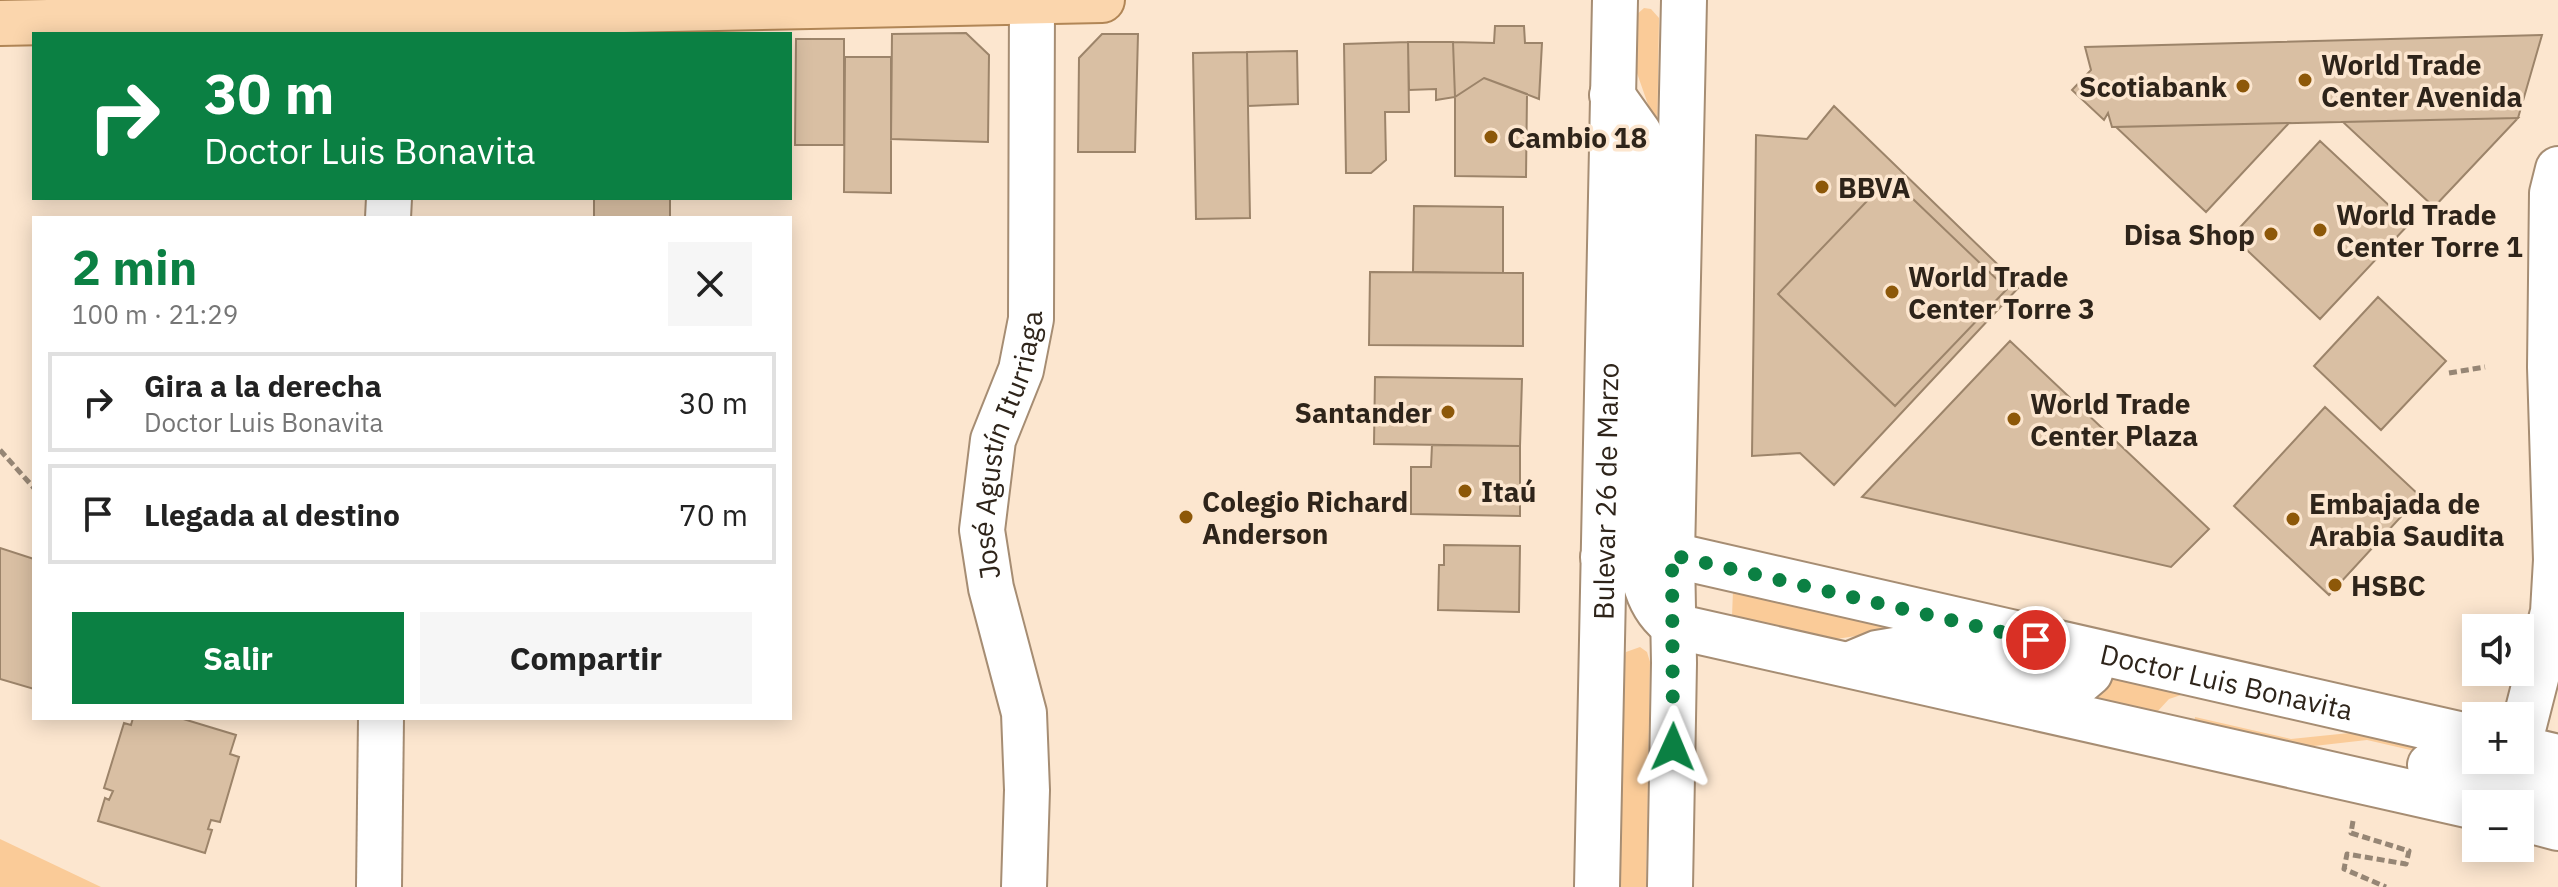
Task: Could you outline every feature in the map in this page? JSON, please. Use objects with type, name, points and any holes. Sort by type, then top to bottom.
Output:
[{"type":"main road","points":[[0,23],[1102,0]]},
{"type":"street","name":"Bulevar 26 de Marzo","points":[[1615,0],[1612,95],[1639,133],[1642,178],[1638,556],[1674,626],[1670,887]]},
{"type":"street","name":"Bulevar 26 de Marzo","points":[[1597,887],[1638,556],[1684,0]]},
{"type":"street","name":"José Agustín Iturriaga","points":[[1024,887],[1024,713],[991,588],[982,530],[993,440],[1021,370],[1031,319],[1032,1]]},
{"type":"street","points":[[2530,702],[2553,612],[2556,560],[2550,367],[2552,193],[2558,169]]},
{"type":"street","name":"Doctor Luis Bonavita","points":[[1638,556],[2462,735]]},
{"type":"street","points":[[1674,626],[2462,804]]},
{"type":"street","points":[[1850,664],[1877,653],[1913,647],[2077,684],[2090,673],[2096,654]]},
{"type":"street","points":[[2167,738],[2173,715],[2185,705],[2306,728],[2346,710]]},
{"type":"street","points":[[379,887],[381,720]]},
{"type":"street","points":[[2534,751],[2558,757]]},
{"type":"street","points":[[2337,775],[2358,762],[2387,756],[2558,794]]},
{"type":"street","points":[[2534,822],[2558,828]]},
{"type":"path","points":[[2449,373],[2485,367]]},
{"type":"path","points":[[0,450],[32,486]]},
{"type":"path","points":[[2366,822],[2354,820],[2351,833],[2409,851],[2406,864],[2347,854],[2344,869],[2386,887]]},
{"type":"shaded area","points":[[1644,8],[1651,9],[1659,18],[1651,516],[1651,113],[1631,56],[1635,16]]},
{"type":"shaded area","points":[[1733,590],[2065,666],[1888,631],[1830,640],[1732,617]]},
{"type":"shaded area","points":[[1640,647],[1647,652],[1650,662],[1646,887],[1619,887],[1624,660],[1626,652]]},
{"type":"shaded area","points":[[2110,677],[2184,694],[2169,699],[2157,712],[2149,712],[2070,693]]},
{"type":"shaded area","points":[[2195,717],[2291,739],[2359,732],[2462,759],[2462,762],[2367,740],[2305,747],[2194,723]]},
{"type":"shaded area","points":[[0,839],[101,887],[0,887]]},
{"type":"building","points":[[1495,26],[1524,26],[1525,43],[1542,43],[1539,99],[1484,78],[1455,97],[1453,42],[1494,43]]},
{"type":"building","points":[[966,33],[989,55],[988,142],[891,139],[892,34]]},
{"type":"building","points":[[1102,34],[1138,34],[1135,152],[1078,152],[1079,58]]},
{"type":"building","name":"World Trade Center Avenida","points":[[2542,35],[2518,118],[2112,127],[2108,113],[2104,120],[2072,90],[2091,70],[2085,47]]},
{"type":"building","points":[[796,39],[844,39],[844,145],[795,145]]},
{"type":"building","points":[[1408,42],[1453,42],[1455,97],[1436,100],[1436,89],[1409,90]]},
{"type":"building","points":[[1408,42],[1409,112],[1385,112],[1386,160],[1371,173],[1346,173],[1344,44]]},
{"type":"building","points":[[1297,51],[1298,104],[1248,106],[1247,52]]},
{"type":"building","points":[[1247,52],[1250,218],[1196,219],[1193,53]]},
{"type":"building","points":[[845,57],[891,57],[891,193],[844,192]]},
{"type":"building","name":"Cambio 18","points":[[1484,78],[1527,94],[1526,177],[1455,176],[1455,97]]},
{"type":"building","points":[[1834,106],[2020,286],[1834,485],[1800,453],[1752,456],[1756,135],[1807,139]]},
{"type":"building","points":[[2518,118],[2434,207],[2343,122]]},
{"type":"building","points":[[2289,123],[2206,212],[2116,127]]},
{"type":"building","name":"World Trade Center Torre 1","points":[[2320,141],[2409,224],[2320,319],[2232,236]]},
{"type":"building","name":"World Trade Center Torre 3","points":[[1890,177],[2007,289],[1895,406],[1778,294]]},
{"type":"building","points":[[594,200],[670,200],[670,216],[594,216]]},
{"type":"building","points":[[1414,206],[1503,207],[1503,273],[1413,272]]},
{"type":"building","points":[[1370,272],[1523,273],[1523,346],[1369,345]]},
{"type":"building","points":[[2378,297],[2446,361],[2381,430],[2314,366]]},
{"type":"building","name":"World Trade Center Plaza","points":[[2010,341],[2209,529],[2171,567],[1862,497]]},
{"type":"building","name":"Santander","points":[[1375,377],[1522,379],[1520,446],[1374,444]]},
{"type":"building","points":[[2325,407],[2420,496],[2329,595],[2234,506]]},
{"type":"building","name":"Itaú","points":[[1432,445],[1520,446],[1520,516],[1411,514],[1411,467],[1431,467]]},
{"type":"building","points":[[1444,545],[1520,546],[1519,612],[1438,610],[1439,565],[1444,565]]},
{"type":"building","points":[[0,548],[32,558],[32,688],[0,679]]},
{"type":"building","points":[[132,720],[187,720],[236,735],[230,754],[239,757],[220,822],[211,820],[208,829],[212,830],[205,853],[98,821],[105,798],[109,800],[113,791],[104,788],[124,723],[131,725]]},
{"type":"place","name":"World Trade Center Avenida","points":[[2305,80]]},
{"type":"place","name":"Scotiabank","points":[[2243,86]]},
{"type":"place","name":"Cambio 18","points":[[1491,137]]},
{"type":"place","name":"BBVA","points":[[1822,187]]},
{"type":"place","name":"World Trade Center Torre 1","points":[[2320,230]]},
{"type":"place","name":"Disa Shop","points":[[2271,234]]},
{"type":"place","name":"World Trade Center Torre 3","points":[[1892,292]]},
{"type":"place","name":"Santander","points":[[1448,412]]},
{"type":"place","name":"World Trade Center Plaza","points":[[2014,419]]},
{"type":"place","name":"Itaú","points":[[1465,491]]},
{"type":"place","name":"Colegio Richard Anderson","points":[[1186,517]]},
{"type":"place","name":"Embajada de Arabia Saudita","points":[[2293,519]]},
{"type":"place","name":"HSBC","points":[[2335,585]]},
{"type":"route","points":[[1673,747],[1672,555],[2036,640]]}]
